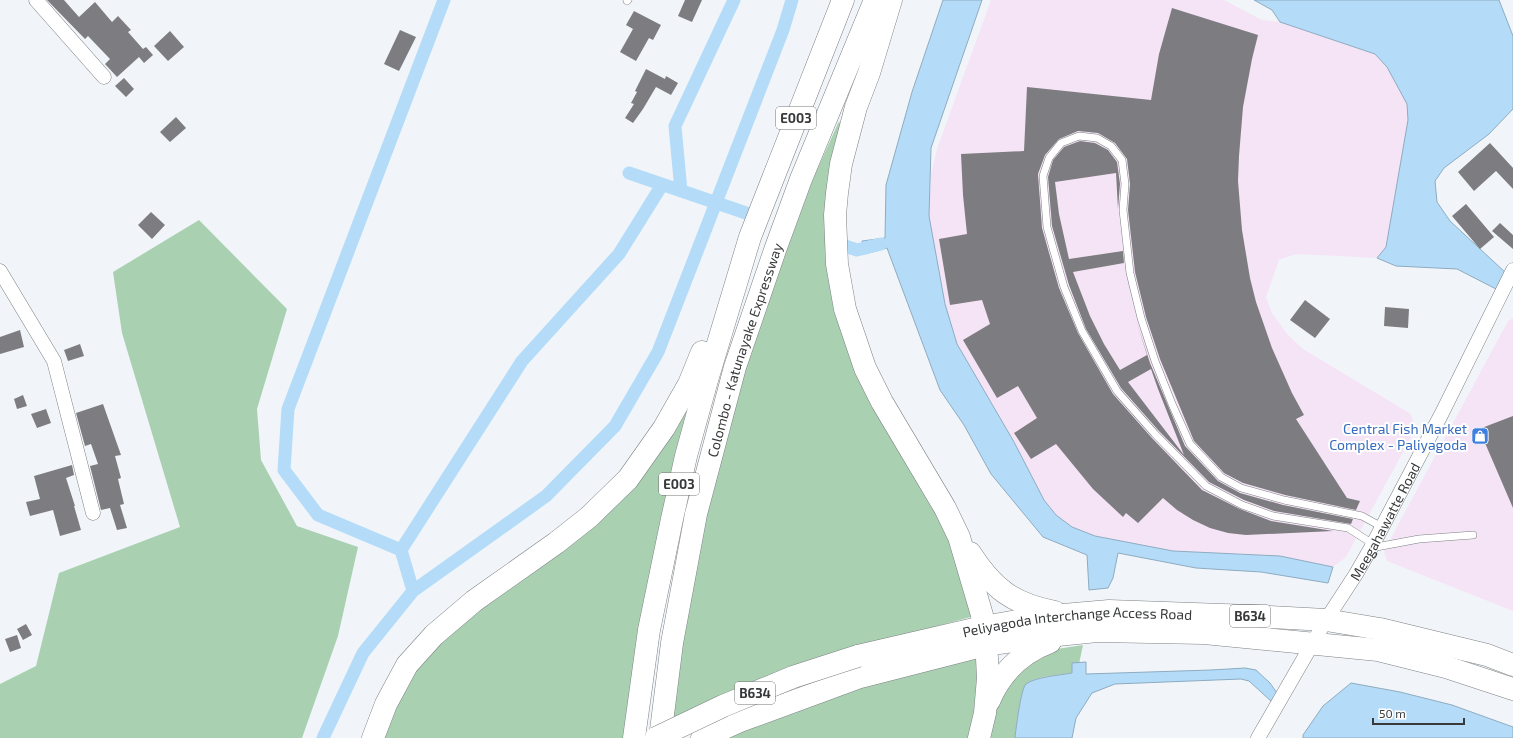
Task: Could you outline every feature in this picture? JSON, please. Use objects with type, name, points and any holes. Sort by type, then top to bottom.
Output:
[{"type":"highway","name":"Colombo - Katunayake Expressway","points":[[634,738],[649,630],[686,456],[707,380],[750,237],[843,0]]},
{"type":"highway","name":"Colombo - Katunayake Expressway","points":[[660,738],[672,643],[696,514],[735,367],[801,179],[875,0]]},
{"type":"highway","points":[[891,0],[869,73],[856,107],[842,164],[837,193],[835,215],[837,264],[845,309],[865,368],[882,402],[945,508],[959,537],[982,572],[998,588],[1027,605],[1068,615]]},
{"type":"highway","points":[[373,738],[386,704],[407,666],[434,635],[474,600],[556,543],[589,517],[628,479],[664,428],[689,384],[750,237]]},
{"type":"highway","points":[[959,537],[982,615],[988,678],[985,713]]},
{"type":"highway","name":"Peliyagoda Interchange Access Road","points":[[656,738],[723,706],[793,677],[859,666],[984,636],[1040,618],[1109,611],[1326,620],[1380,629],[1487,655],[1513,665]]},
{"type":"highway","name":"Peliyagoda Interchange Access Road","points":[[984,636],[1048,636],[1097,631],[1204,633],[1378,650],[1446,666],[1513,689]]},
{"type":"highway","points":[[979,738],[989,700],[997,683],[1007,671],[1025,653],[1044,644],[1082,632]]},
{"type":"highway","name":"Peliyagoda Interchange Access Road","points":[[702,738],[859,666]]},
{"type":"street","points":[[36,0],[104,78]]},
{"type":"street","points":[[0,271],[54,361],[93,513]]},
{"type":"street","name":"Meegahawatte Road","points":[[1312,644],[1372,546],[1442,413],[1512,271]]},
{"type":"street","points":[[1258,738],[1312,644]]},
{"type":"lane","points":[[1382,527],[1362,516],[1284,500],[1241,488],[1221,477],[1190,444],[1155,361],[1139,310],[1130,273],[1123,210],[1125,184],[1122,160],[1111,146],[1097,138],[1079,136],[1061,143],[1049,158],[1043,176],[1047,227],[1064,287],[1082,331],[1116,391],[1155,434],[1206,486],[1242,505],[1273,516],[1348,528],[1372,546],[1419,539],[1473,535]]},
{"type":"shaded area","points":[[991,0],[1224,0],[1262,20],[1280,22],[1375,54],[1387,67],[1407,104],[1408,120],[1386,247],[1377,258],[1296,254],[1279,260],[1266,297],[1272,313],[1287,334],[1303,349],[1411,414],[1415,430],[1346,557],[1333,567],[1280,556],[1173,551],[1095,536],[1072,527],[1056,515],[1044,500],[1014,442],[957,344],[945,304],[929,216],[931,173],[938,146]]},
{"type":"shaded area","name":"Central Fish Market Complex - Paliyagoda","points":[[1513,318],[1513,611],[1387,561],[1384,551],[1508,321]]},
{"type":"green space","points":[[839,121],[841,127],[831,273],[953,533],[978,615],[857,648],[665,726],[727,413],[813,179]]},
{"type":"green space","points":[[199,220],[287,309],[257,409],[261,460],[297,526],[358,547],[338,636],[302,738],[0,738],[0,684],[36,666],[59,573],[180,527],[122,333],[113,272]]},
{"type":"green space","points":[[684,409],[686,414],[670,481],[628,738],[381,738],[406,681],[436,642],[561,547]]},
{"type":"green space","points":[[1083,645],[1079,664],[1072,673],[1036,679],[1027,684],[1021,700],[1015,738],[987,738],[997,707],[1008,685],[1039,657],[1057,649]]},
{"type":"green space","points":[[982,657],[972,738],[727,738],[826,696]]},
{"type":"water","points":[[943,0],[982,0],[931,148],[929,216],[945,304],[957,344],[1014,442],[1044,500],[1056,515],[1072,527],[1095,536],[1173,551],[1280,556],[1333,567],[1328,583],[1261,572],[1196,568],[1118,553],[1113,578],[1108,588],[1089,590],[1087,555],[1043,537],[991,474],[964,425],[940,390],[887,248],[865,254],[862,241],[885,238],[886,185],[912,92]]},
{"type":"water","points":[[1254,0],[1499,0],[1513,36],[1513,109],[1489,134],[1444,168],[1435,181],[1437,202],[1450,221],[1506,273],[1498,290],[1457,269],[1396,266],[1377,258],[1386,247],[1408,120],[1407,104],[1387,67],[1375,54],[1280,22],[1272,10]]},
{"type":"water","points":[[1086,662],[1086,674],[1245,668],[1256,670],[1270,683],[1277,693],[1272,702],[1249,681],[1241,679],[1115,684],[1092,693],[1076,718],[1072,738],[1015,738],[1021,700],[1026,684],[1042,678],[1072,673],[1072,663]]},
{"type":"water","points":[[1351,683],[1400,692],[1452,705],[1513,727],[1513,738],[1303,738],[1303,735],[1323,706]]},
{"type":"building","points":[[47,0],[64,0],[79,17],[95,2],[112,22],[118,16],[131,30],[128,32],[143,49],[146,47],[153,55],[144,63],[139,57],[117,77],[105,64],[110,59],[88,36],[85,39]]},
{"type":"building","points":[[685,0],[702,0],[692,22],[678,16]]},
{"type":"building","points":[[1172,8],[1258,35],[1243,107],[1238,181],[1242,230],[1250,278],[1256,302],[1272,348],[1292,393],[1304,415],[1296,419],[1347,498],[1360,501],[1356,510],[1285,495],[1243,483],[1224,473],[1194,441],[1160,359],[1146,317],[1135,272],[1128,210],[1130,184],[1127,159],[1115,143],[1098,133],[1078,131],[1059,139],[1045,155],[1038,174],[1042,228],[1059,288],[1078,333],[1113,394],[1151,437],[1202,490],[1240,509],[1271,521],[1333,531],[1246,535],[1228,533],[1210,528],[1193,520],[1177,510],[1163,498],[1138,523],[1126,513],[1123,517],[1093,489],[1056,444],[1031,459],[1014,433],[1037,418],[1018,386],[997,398],[963,340],[990,324],[982,300],[950,305],[939,239],[967,234],[961,154],[1024,151],[1027,87],[1151,100],[1159,54]]},
{"type":"building","points":[[634,11],[661,25],[653,40],[649,38],[636,61],[620,52],[633,29],[626,25]]},
{"type":"building","points":[[400,30],[416,37],[399,71],[384,64]]},
{"type":"building","points":[[170,31],[184,47],[168,61],[154,46]]},
{"type":"building","points":[[646,69],[665,79],[666,76],[678,83],[671,95],[656,87],[633,123],[625,118],[634,104],[631,103],[637,92],[635,91]]},
{"type":"building","points":[[124,78],[134,89],[126,97],[115,86]]},
{"type":"building","points":[[176,117],[186,128],[170,142],[160,132]]},
{"type":"building","points":[[1080,141],[1095,143],[1108,150],[1117,162],[1120,184],[1118,209],[1116,173],[1055,182],[1059,214],[1069,259],[1123,251],[1124,263],[1073,272],[1090,316],[1104,344],[1120,370],[1147,355],[1137,323],[1150,363],[1185,446],[1218,481],[1240,493],[1283,505],[1353,519],[1351,524],[1274,511],[1244,500],[1209,482],[1159,431],[1121,388],[1086,329],[1069,285],[1052,226],[1048,177],[1053,160],[1064,147]],"holes":[[[1151,369],[1184,455],[1128,382]]]},
{"type":"building","points":[[1490,143],[1513,168],[1513,189],[1496,171],[1474,191],[1458,172]]},
{"type":"building","points":[[1466,204],[1494,237],[1480,249],[1452,216]]},
{"type":"building","points":[[151,212],[165,225],[152,239],[138,225]]},
{"type":"building","points":[[1500,223],[1513,235],[1513,249],[1492,231]]},
{"type":"building","points":[[1305,300],[1330,319],[1315,338],[1290,320]]},
{"type":"building","points":[[1385,307],[1409,309],[1408,328],[1384,326]]},
{"type":"building","points":[[20,330],[24,347],[0,354],[0,337]]},
{"type":"building","points":[[80,344],[84,356],[68,361],[64,350]]},
{"type":"building","points":[[23,395],[27,406],[17,409],[14,399]]},
{"type":"building","points":[[103,404],[121,455],[115,456],[121,478],[118,479],[124,504],[120,505],[127,528],[117,530],[110,508],[101,510],[90,466],[98,464],[91,444],[85,446],[76,413]]},
{"type":"building","points":[[46,409],[51,423],[37,428],[31,414]]},
{"type":"building","points":[[1513,416],[1513,508],[1479,429]]},
{"type":"building","points":[[72,465],[74,475],[66,478],[81,530],[60,536],[53,510],[30,516],[26,502],[40,499],[34,476]]},
{"type":"building","points":[[26,624],[32,635],[23,640],[17,629]]},
{"type":"building","points":[[17,635],[21,648],[10,652],[5,639]]},
{"type":"waterway","points":[[323,738],[363,653],[413,591],[401,550],[318,515],[284,470],[288,409],[444,0]]},
{"type":"waterway","points":[[681,191],[675,126],[734,0]]},
{"type":"waterway","points":[[413,591],[546,496],[615,426],[658,352],[783,30],[792,0]]},
{"type":"waterway","points":[[629,173],[746,213]]},
{"type":"waterway","points":[[401,550],[522,361],[619,254],[662,185]]},
{"type":"waterway","points":[[845,246],[857,250],[881,244]]},
{"type":"place","name":"Central Fish Market Complex - Paliyagoda","points":[[1480,436]]}]
